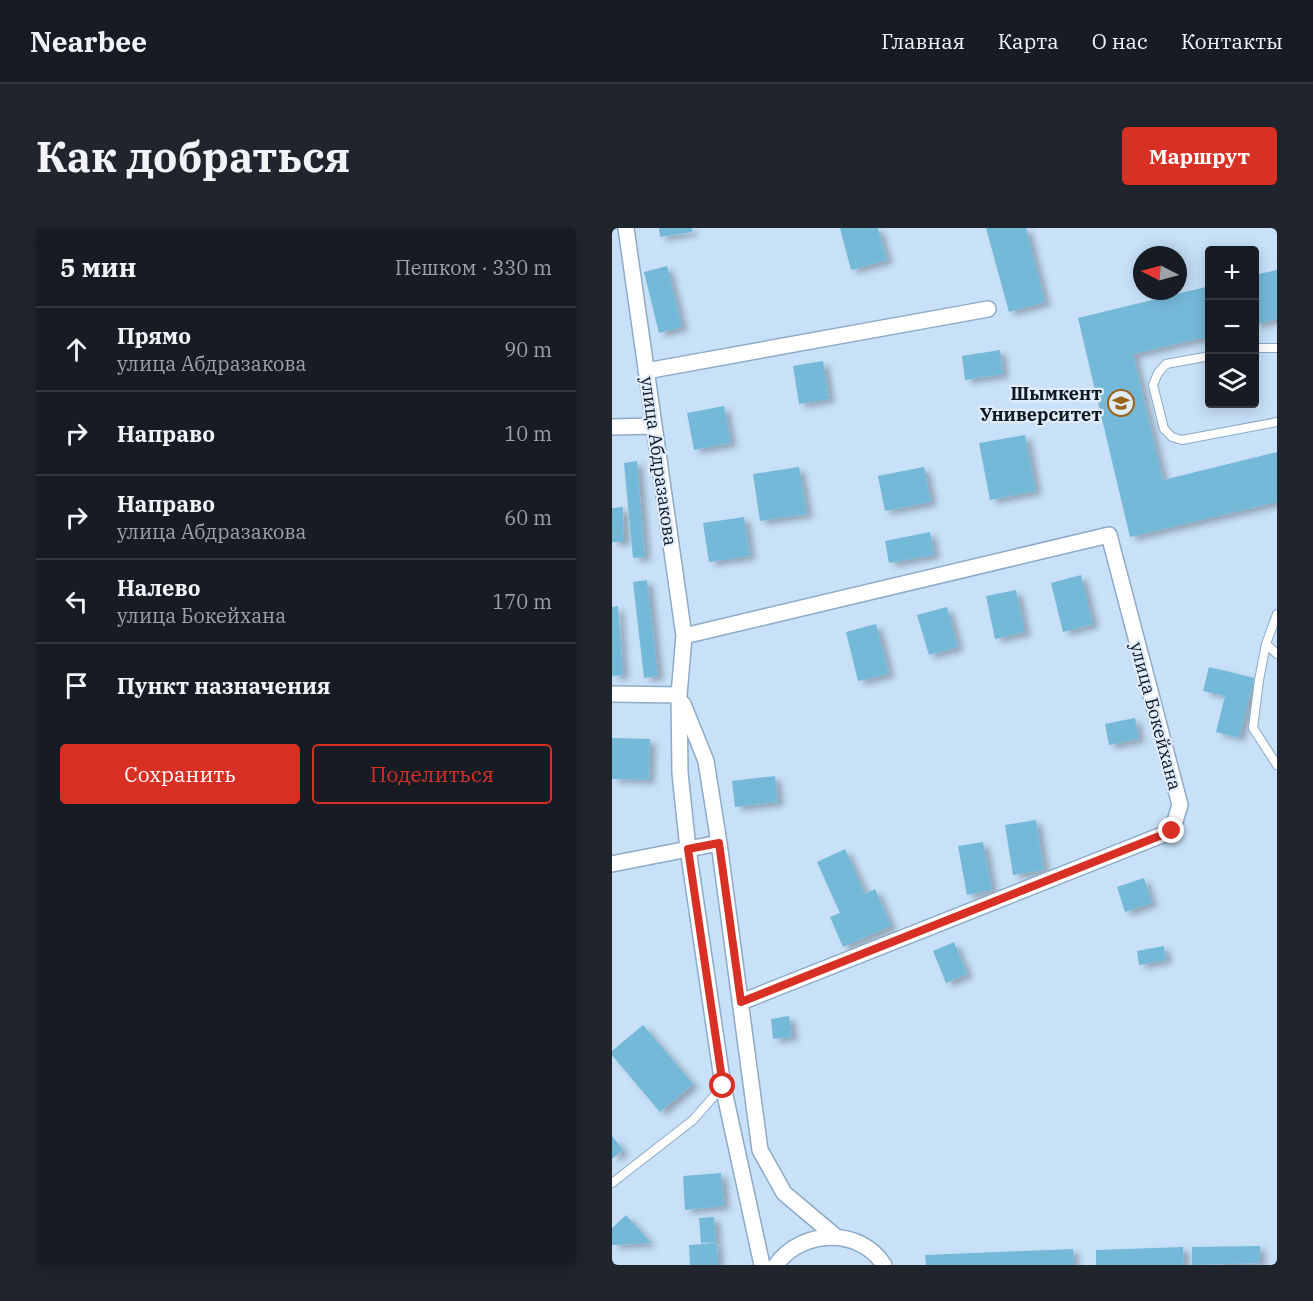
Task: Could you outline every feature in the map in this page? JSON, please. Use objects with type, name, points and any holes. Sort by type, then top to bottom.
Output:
[{"type":"street","name":"улица Абдразакова","points":[[626,228],[684,636],[679,695],[680,773],[688,849],[723,1086],[762,1265]]},
{"type":"street","points":[[646,371],[988,309]]},
{"type":"street","points":[[612,427],[654,426]]},
{"type":"street","name":"улица Бокейхана","points":[[684,636],[1109,535],[1180,805],[1172,831],[741,1002]]},
{"type":"street","points":[[612,694],[679,695]]},
{"type":"street","name":"улица Абдразакова","points":[[679,695],[706,761],[760,1150],[784,1193],[835,1236]]},
{"type":"street","points":[[612,864],[719,843]]},
{"type":"street","points":[[776,1265],[783,1255],[807,1240],[835,1236],[861,1244],[886,1264]]},
{"type":"lane","points":[[1259,348],[1277,348]]},
{"type":"lane","points":[[1205,357],[1166,364],[1158,373],[1153,385],[1164,429],[1172,437],[1182,440],[1277,422]]},
{"type":"lane","points":[[1277,614],[1266,644],[1253,728],[1277,765]]},
{"type":"lane","points":[[1266,644],[1277,654]]},
{"type":"lane","points":[[612,1183],[693,1120],[723,1086]]},
{"type":"building","points":[[659,228],[692,228],[692,232],[660,237]]},
{"type":"building","points":[[840,228],[878,228],[887,260],[851,270]]},
{"type":"building","points":[[986,228],[1026,228],[1045,302],[1009,312]]},
{"type":"building","points":[[667,266],[682,327],[659,333],[644,272]]},
{"type":"building","points":[[1277,270],[1277,319],[1259,324],[1259,300],[1259,274]]},
{"type":"building","name":"Шымкент Университет","points":[[1205,287],[1205,337],[1133,354],[1163,480],[1277,452],[1277,502],[1130,537],[1078,318],[1152,300],[1187,300],[1187,292]]},
{"type":"building","points":[[1000,350],[1003,374],[965,380],[962,356]]},
{"type":"building","points":[[823,361],[829,399],[799,404],[793,366]]},
{"type":"building","points":[[724,406],[731,443],[694,450],[687,413]]},
{"type":"building","points":[[1025,435],[1036,491],[990,500],[979,443]]},
{"type":"building","points":[[637,461],[645,557],[633,558],[624,463]]},
{"type":"building","points":[[799,467],[807,514],[760,521],[753,474]]},
{"type":"building","points":[[924,467],[931,502],[885,511],[878,476]]},
{"type":"building","points":[[623,507],[624,542],[612,542],[612,508]]},
{"type":"building","points":[[744,517],[750,556],[709,562],[703,523]]},
{"type":"building","points":[[930,532],[934,555],[889,563],[885,541]]},
{"type":"building","points":[[1081,575],[1093,624],[1063,632],[1051,583]]},
{"type":"building","points":[[647,580],[658,676],[644,678],[633,582]]},
{"type":"building","points":[[1016,590],[1025,632],[995,639],[986,596]]},
{"type":"building","points":[[618,606],[623,675],[612,676],[612,607]]},
{"type":"building","points":[[947,607],[958,647],[929,655],[917,615]]},
{"type":"building","points":[[876,624],[889,674],[858,681],[846,632]]},
{"type":"building","points":[[1209,667],[1254,678],[1239,738],[1216,732],[1225,696],[1203,691]]},
{"type":"building","points":[[1135,718],[1139,739],[1109,745],[1105,724]]},
{"type":"building","points":[[612,738],[650,739],[649,780],[612,779]]},
{"type":"building","points":[[775,776],[778,802],[735,807],[732,781]]},
{"type":"building","points":[[1036,820],[1044,870],[1013,875],[1005,825]]},
{"type":"building","points":[[983,842],[992,890],[967,895],[958,846]]},
{"type":"building","points":[[845,849],[865,894],[875,889],[891,926],[843,947],[830,917],[840,913],[817,862]]},
{"type":"building","points":[[1144,878],[1152,903],[1125,912],[1117,887]]},
{"type":"building","points":[[954,942],[967,974],[946,983],[933,951]]},
{"type":"building","points":[[1164,946],[1166,960],[1139,965],[1137,951]]},
{"type":"building","points":[[789,1016],[792,1037],[773,1039],[771,1019]]},
{"type":"building","points":[[643,1025],[693,1084],[660,1112],[612,1055],[612,1051]]},
{"type":"building","points":[[612,1136],[623,1150],[612,1159]]},
{"type":"building","points":[[721,1173],[724,1206],[685,1210],[683,1176]]},
{"type":"building","points":[[626,1215],[651,1243],[612,1245],[612,1228]]},
{"type":"building","points":[[714,1217],[716,1242],[701,1243],[699,1218]]},
{"type":"building","points":[[717,1243],[718,1265],[690,1265],[689,1245]]},
{"type":"building","points":[[1260,1246],[1260,1263],[1192,1265],[1192,1247]]},
{"type":"building","points":[[1183,1247],[1184,1265],[1096,1265],[1096,1250]]},
{"type":"building","points":[[1073,1249],[1074,1265],[926,1265],[925,1255]]},
{"type":"place","name":"Шымкент Университет","points":[[1121,403]]},
{"type":"route","points":[[723,1086],[688,849],[719,843],[741,1002],[1172,831]]}]
